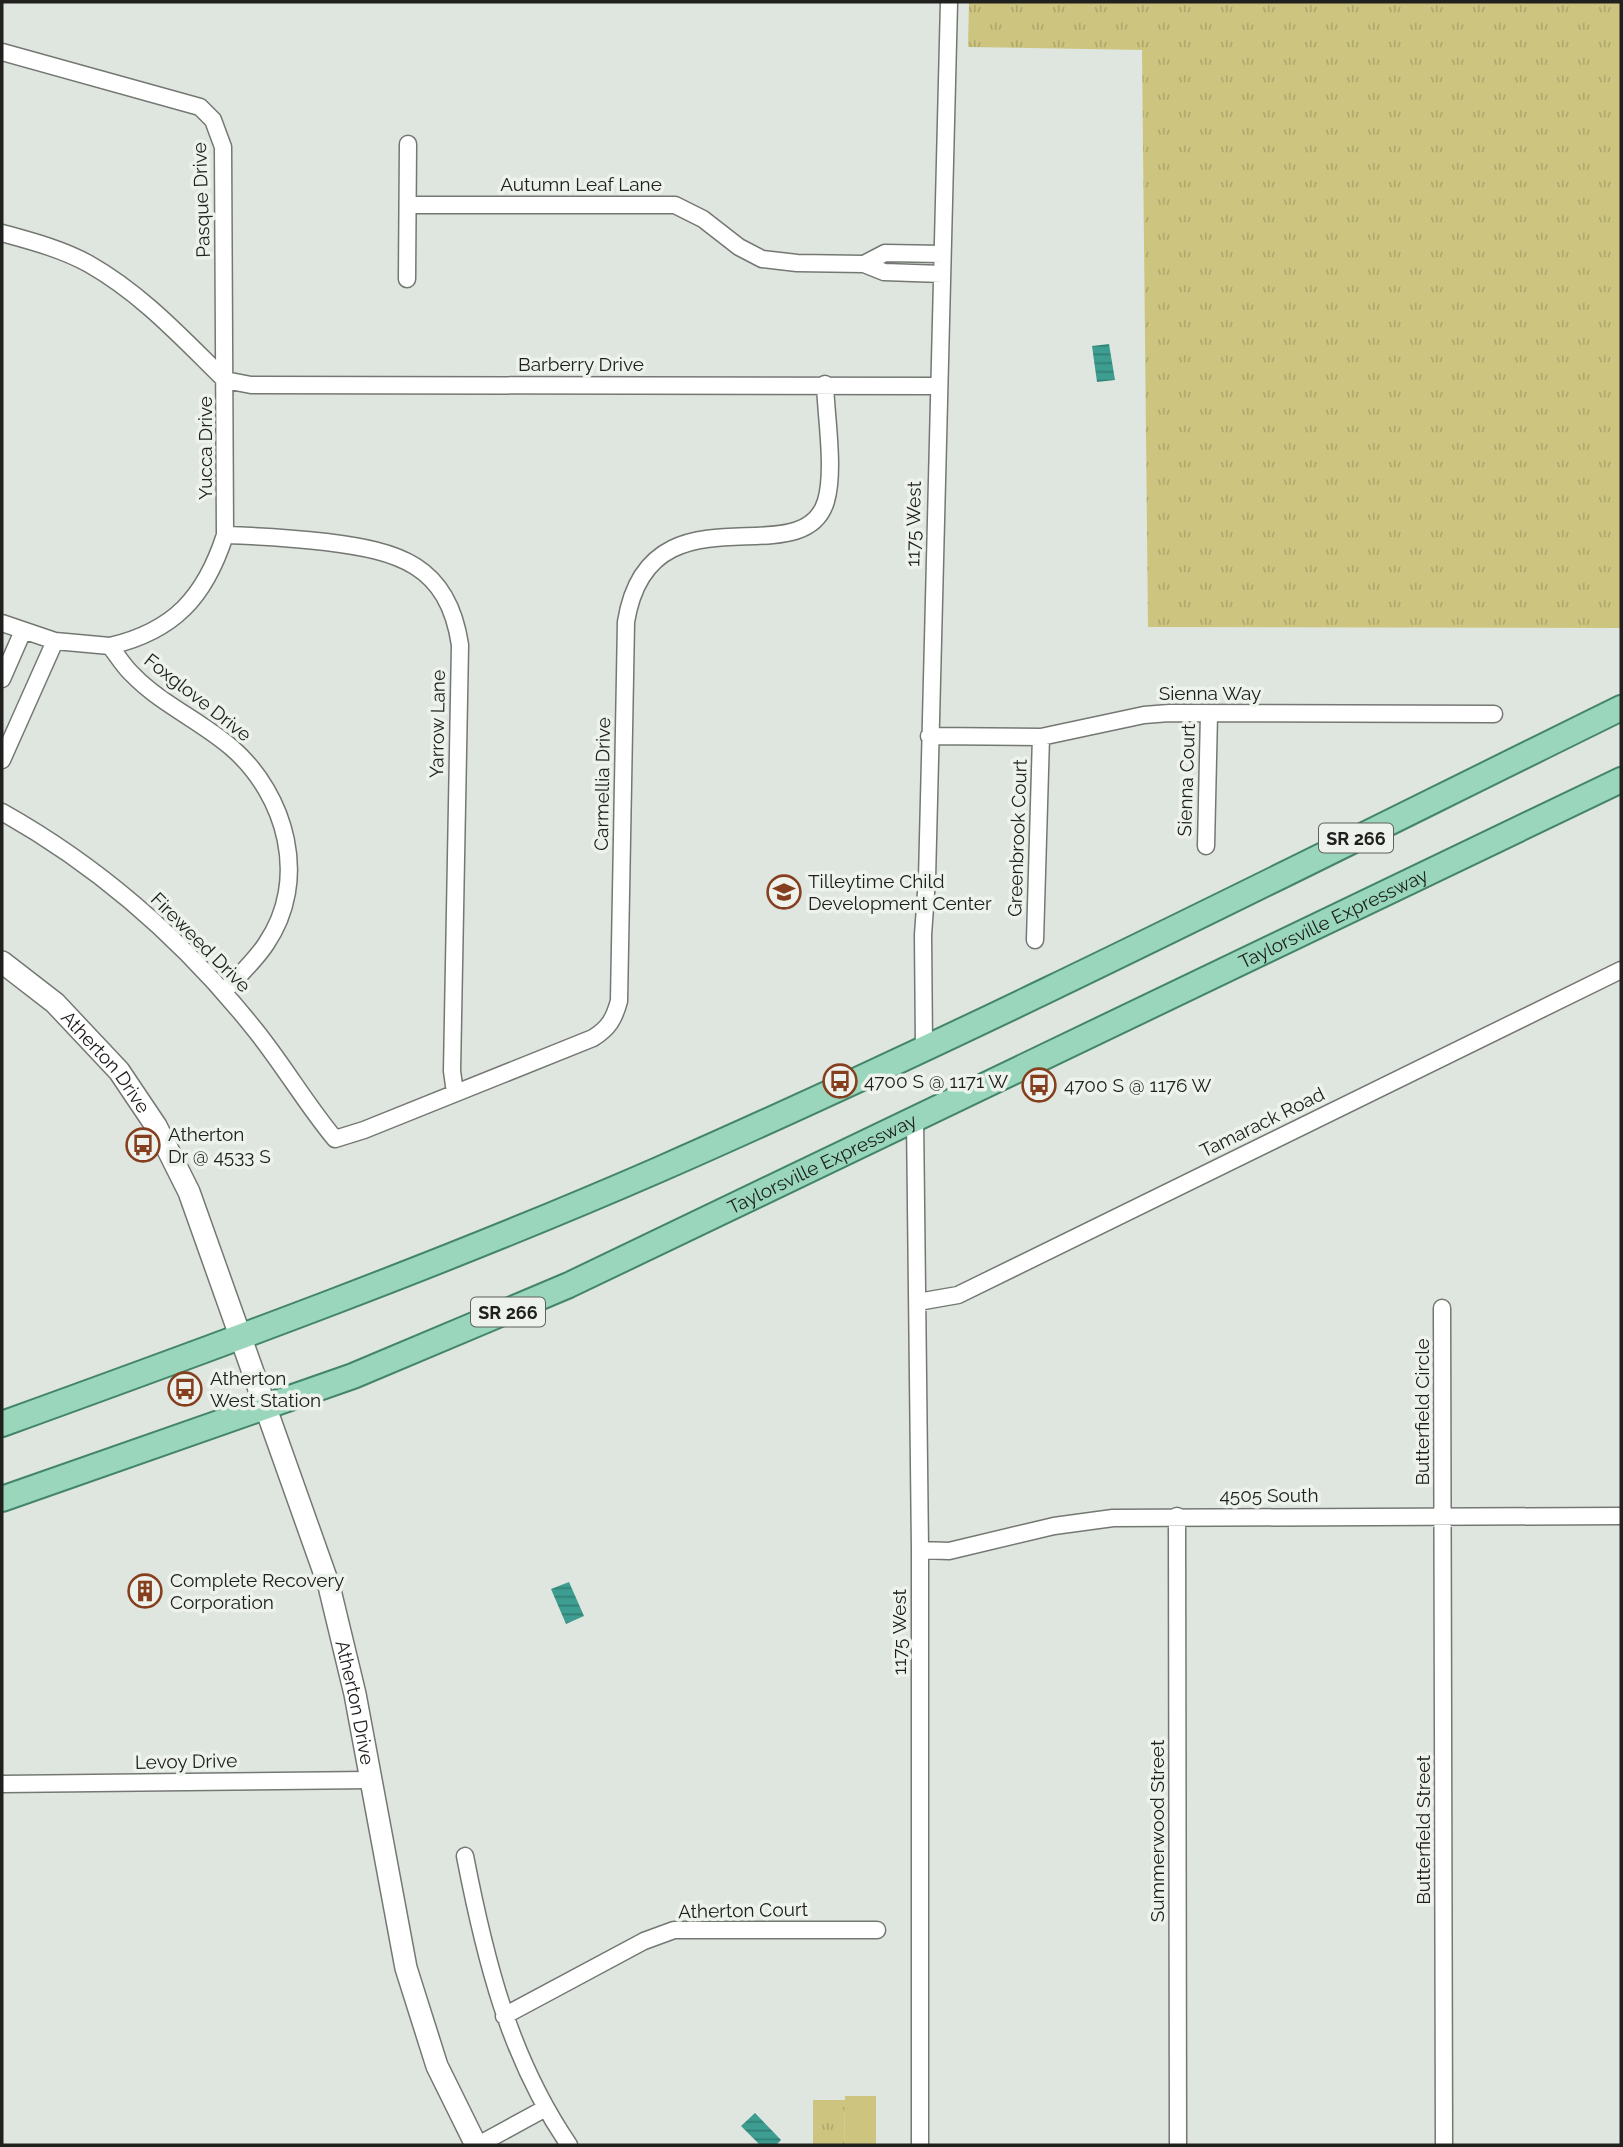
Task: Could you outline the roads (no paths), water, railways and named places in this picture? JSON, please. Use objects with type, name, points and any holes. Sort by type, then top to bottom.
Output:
[{"type":"main road","name":"SR 266","points":[[2,1423],[417,1270],[713,1145],[924,1047],[1621,708]]},
{"type":"main road","name":"Taylorsville Expressway","points":[[2,1499],[353,1376],[569,1285],[1621,780]]},
{"type":"street","name":"1175 West","points":[[924,1047],[922,935],[949,2]]},
{"type":"street","name":"Pasque Drive","points":[[2,52],[187,102],[200,107],[213,120],[223,147],[225,380]]},
{"type":"street","points":[[407,279],[408,144]]},
{"type":"street","name":"Autumn Leaf Lane","points":[[408,205],[675,205],[703,219],[739,247],[762,259],[797,263],[864,264],[884,272],[942,274]]},
{"type":"street","name":"Yucca Drive","points":[[2,233],[47,246],[87,263],[119,284],[160,316],[225,380],[225,535],[215,567],[193,600],[157,629],[139,639],[110,646]]},
{"type":"street","name":"Autumn Leaf Lane","points":[[864,264],[885,253],[942,254]]},
{"type":"street","name":"Barberry Drive","points":[[225,380],[251,385],[938,386]]},
{"type":"street","name":"Carmellia Drive","points":[[335,1139],[593,1038],[605,1030],[615,1017],[620,972],[626,622],[633,591],[657,559],[678,545],[710,536],[784,535],[805,528],[816,520],[826,502],[828,480],[825,384]]},
{"type":"street","name":"Yarrow Lane","points":[[225,535],[291,538],[372,548],[395,554],[415,564],[436,583],[451,606],[460,645],[452,1071],[455,1093]]},
{"type":"street","points":[[2,623],[55,641],[110,646]]},
{"type":"street","points":[[2,679],[23,631]]},
{"type":"street","points":[[2,760],[55,641]]},
{"type":"street","name":"Foxglove Drive","points":[[110,646],[133,676],[231,747],[257,773],[272,795],[282,819],[289,852],[288,883],[280,917],[267,944],[224,992]]},
{"type":"street","name":"Sienna Court","points":[[1206,846],[1209,714]]},
{"type":"street","name":"Sienna Way","points":[[929,736],[1041,737],[1144,715],[1494,714]]},
{"type":"street","name":"Greenbrook Court","points":[[1035,940],[1041,737]]},
{"type":"street","name":"Fireweed Drive","points":[[2,812],[54,843],[126,897],[224,992],[335,1139]]},
{"type":"street","name":"Atherton Drive","points":[[2,962],[77,1024],[137,1095],[174,1158],[189,1192],[264,1409],[312,1532],[355,1694],[392,1903],[419,2017],[454,2104],[477,2145]]},
{"type":"street","name":"Tamarack Road","points":[[918,1302],[958,1295],[1621,970]]},
{"type":"street","name":"1175 West","points":[[915,1118],[920,1550],[920,2145]]},
{"type":"street","name":"Butterfield Circle","points":[[1442,1308],[1444,1516]]},
{"type":"street","name":"Summerwood Street","points":[[1177,1516],[1178,2145]]},
{"type":"street","name":"Butterfield Street","points":[[1444,1516],[1444,2145]]},
{"type":"street","name":"4505 South","points":[[920,1550],[948,1551],[1066,1524],[1113,1518],[1621,1516]]},
{"type":"street","name":"Levoy Drive","points":[[2,1784],[370,1780]]},
{"type":"street","points":[[466,1856],[484,1950],[504,2016],[544,2109],[569,2145]]},
{"type":"street","name":"Atherton Court","points":[[504,2016],[644,1941],[674,1930],[877,1930]]},
{"type":"street","points":[[477,2145],[544,2109]]},
{"type":"water","points":[[1109,344],[1115,380],[1097,382],[1092,346]]},
{"type":"water","points":[[569,1582],[584,1616],[566,1624],[551,1589]]},
{"type":"water","points":[[755,2113],[781,2140],[776,2145],[760,2145],[741,2126]]},
{"type":"place","name":"Tilleytime Child Development Center","points":[[784,892]]},
{"type":"place","name":"4700 S @ 1171 W","points":[[840,1081]]},
{"type":"place","name":"4700 S @ 1176 W","points":[[1039,1085]]},
{"type":"place","name":"Atherton Dr @ 4533 S","points":[[143,1145]]},
{"type":"place","name":"Atherton West Station","points":[[185,1389]]},
{"type":"place","name":"Complete Recovery Corporation","points":[[145,1591]]}]
